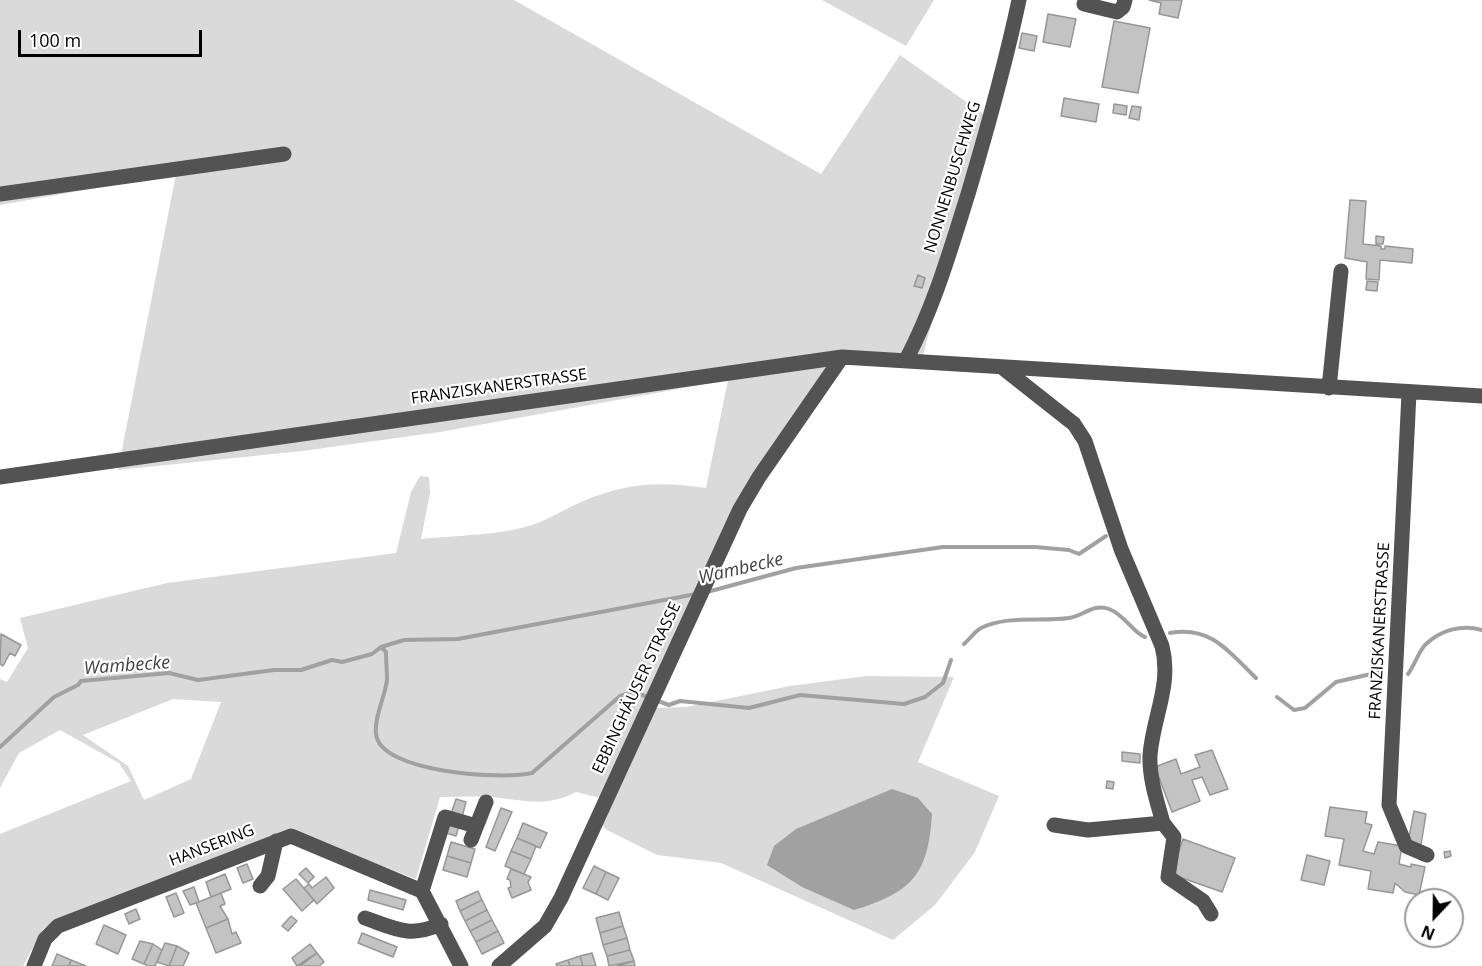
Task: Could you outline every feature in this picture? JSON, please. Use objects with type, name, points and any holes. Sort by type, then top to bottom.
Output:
[{"type":"street","name":"NONNENBUSCHWEG","points":[[906,360],[927,321],[952,245],[988,126],[1019,0]]},
{"type":"street","points":[[1084,4],[1117,12],[1123,7],[1125,0]]},
{"type":"street","points":[[0,194],[285,154]]},
{"type":"street","points":[[1329,388],[1341,271]]},
{"type":"street","name":"FRANZISKANERSTRASSE","points":[[0,477],[842,357],[1482,396]]},
{"type":"street","name":"EBBINGHÄUSER STRASSE","points":[[499,966],[545,926],[561,898],[740,509],[759,477],[842,357]]},
{"type":"street","points":[[1004,368],[1074,424],[1093,459],[1121,549],[1162,646],[1166,663],[1166,685],[1150,756],[1151,778],[1162,823],[1174,837],[1168,877],[1203,901],[1211,914]]},
{"type":"street","name":"FRANZISKANERSTRASSE","points":[[1409,393],[1389,805],[1406,846],[1427,855]]},
{"type":"street","points":[[461,966],[423,891],[445,817],[474,833],[486,802]]},
{"type":"street","points":[[1054,825],[1088,830],[1162,823]]},
{"type":"street","name":"HANSERING","points":[[34,966],[45,939],[58,926],[291,836],[423,891]]},
{"type":"street","points":[[260,886],[268,876],[276,841]]},
{"type":"street","points":[[365,918],[405,932],[424,932],[441,924]]},
{"type":"shaded area","points":[[0,0],[514,0],[821,174],[900,55],[996,123],[935,309],[923,356],[844,364],[750,498],[652,708],[687,707],[790,686],[867,676],[954,677],[918,762],[999,796],[975,852],[935,905],[893,940],[721,863],[657,855],[605,829],[601,822],[608,800],[576,792],[555,800],[545,801],[440,797],[416,879],[287,830],[56,920],[43,929],[23,966],[0,966],[0,834],[131,781],[119,763],[60,730],[19,753],[0,788],[0,679],[7,682],[28,648],[20,618],[167,583],[396,553],[411,492],[420,476],[429,477],[430,493],[421,539],[493,533],[521,528],[541,522],[597,496],[627,487],[657,484],[706,488],[728,380],[440,432],[302,451],[118,470],[176,174],[0,205]],"holes":[[[173,699],[221,702],[191,779],[144,800],[128,766],[83,735]]]},
{"type":"shaded area","points":[[822,0],[934,0],[906,46]]},
{"type":"shaded area","points":[[892,789],[918,798],[932,814],[930,835],[921,866],[903,888],[890,896],[854,910],[802,887],[767,865],[774,846],[796,829]]},
{"type":"building","points":[[1149,0],[1182,0],[1178,18],[1159,14],[1161,3]]},
{"type":"building","points":[[1048,14],[1076,19],[1070,47],[1043,42]]},
{"type":"building","points":[[1114,21],[1150,28],[1138,93],[1102,87]]},
{"type":"building","points":[[1022,33],[1037,36],[1034,51],[1019,48]]},
{"type":"building","points":[[1064,98],[1099,104],[1096,122],[1061,116]]},
{"type":"building","points":[[1114,104],[1127,106],[1126,115],[1113,113]]},
{"type":"building","points":[[1132,106],[1141,107],[1139,120],[1129,118]]},
{"type":"building","points":[[1350,200],[1366,201],[1363,244],[1381,246],[1381,249],[1385,249],[1385,246],[1413,249],[1412,263],[1380,260],[1379,280],[1366,279],[1367,262],[1345,258]]},
{"type":"building","points":[[1376,236],[1384,237],[1383,244],[1376,244]]},
{"type":"building","points":[[918,275],[925,278],[922,288],[914,286]]},
{"type":"building","points":[[1367,281],[1378,282],[1377,291],[1366,290]]},
{"type":"building","points":[[1,634],[21,645],[15,656],[10,653],[3,666],[0,664]]},
{"type":"building","points":[[1212,750],[1228,789],[1210,795],[1202,777],[1192,780],[1200,801],[1172,812],[1155,767],[1176,759],[1181,774],[1200,767],[1195,755]]},
{"type":"building","points":[[1122,752],[1140,754],[1140,763],[1122,761]]},
{"type":"building","points":[[1107,781],[1114,782],[1113,789],[1106,788]]},
{"type":"building","points":[[456,799],[466,802],[462,817],[451,814]]},
{"type":"building","points":[[1330,807],[1367,812],[1365,823],[1372,825],[1363,851],[1374,854],[1378,842],[1402,846],[1399,864],[1425,867],[1420,888],[1404,888],[1404,891],[1395,883],[1393,893],[1368,889],[1371,871],[1339,865],[1344,839],[1325,836]]},
{"type":"building","points":[[501,808],[512,812],[495,851],[486,847]]},
{"type":"building","points":[[1414,811],[1426,814],[1421,845],[1408,843]]},
{"type":"building","points":[[449,823],[459,826],[456,836],[446,833]]},
{"type":"building","points":[[523,823],[547,833],[540,848],[517,838]]},
{"type":"building","points":[[517,838],[536,846],[531,859],[511,851]]},
{"type":"building","points":[[1183,839],[1235,858],[1222,892],[1171,874]]},
{"type":"building","points":[[451,842],[475,849],[471,863],[447,856]]},
{"type":"building","points":[[511,851],[531,859],[524,874],[505,866]]},
{"type":"building","points":[[1450,851],[1451,856],[1445,858],[1444,852]]},
{"type":"building","points":[[1307,855],[1330,861],[1324,885],[1301,880]]},
{"type":"building","points":[[447,856],[471,863],[467,877],[443,870]]},
{"type":"building","points":[[247,864],[253,879],[243,883],[237,868]]},
{"type":"building","points":[[594,866],[606,872],[596,894],[583,888]]},
{"type":"building","points":[[306,868],[314,877],[308,883],[299,874]]},
{"type":"building","points":[[511,869],[531,877],[528,882],[531,890],[512,898],[508,888],[511,887],[510,880],[507,879]]},
{"type":"building","points":[[606,872],[619,878],[608,900],[596,894]]},
{"type":"building","points":[[225,874],[231,889],[211,897],[206,882]]},
{"type":"building","points":[[326,877],[334,888],[317,904],[304,888],[309,884],[312,888]]},
{"type":"building","points":[[296,879],[314,900],[302,911],[283,889]]},
{"type":"building","points":[[194,887],[199,902],[190,905],[183,891]]},
{"type":"building","points":[[370,890],[406,900],[403,910],[368,900]]},
{"type":"building","points":[[478,891],[482,900],[460,911],[456,901]]},
{"type":"building","points":[[176,893],[184,913],[174,917],[166,897]]},
{"type":"building","points":[[221,893],[225,904],[220,906],[228,919],[206,928],[196,903]]},
{"type":"building","points":[[482,900],[487,910],[465,921],[460,911]]},
{"type":"building","points":[[136,909],[140,919],[129,924],[125,914]]},
{"type":"building","points":[[487,910],[492,920],[470,931],[465,921]]},
{"type":"building","points":[[619,912],[623,926],[600,933],[596,918]]},
{"type":"building","points":[[291,916],[297,921],[288,931],[282,926]]},
{"type":"building","points":[[228,919],[232,934],[236,932],[241,943],[216,953],[206,928]]},
{"type":"building","points":[[492,920],[498,931],[476,942],[470,931]]},
{"type":"building","points":[[104,925],[126,935],[118,954],[96,944]]},
{"type":"building","points":[[623,926],[627,938],[603,945],[600,933]]},
{"type":"building","points":[[498,931],[504,943],[482,954],[476,942]]},
{"type":"building","points":[[362,933],[397,947],[393,957],[358,943]]},
{"type":"building","points":[[627,938],[630,950],[607,956],[603,945]]},
{"type":"building","points":[[140,941],[153,944],[144,964],[132,959]]},
{"type":"building","points":[[165,943],[177,946],[169,966],[157,962]]},
{"type":"building","points":[[153,944],[162,950],[155,966],[148,966],[144,964]]},
{"type":"building","points":[[310,944],[317,953],[297,966],[292,958]]},
{"type":"building","points":[[177,946],[189,953],[183,966],[169,966]]},
{"type":"building","points":[[630,950],[634,961],[609,966],[607,956]]},
{"type":"building","points":[[317,953],[324,962],[319,966],[300,966]]},
{"type":"building","points":[[592,953],[596,966],[583,966],[580,956]]},
{"type":"building","points":[[57,954],[71,960],[69,966],[52,966]]},
{"type":"building","points":[[580,956],[583,966],[570,966],[568,960]]},
{"type":"building","points":[[71,960],[86,966],[69,966]]},
{"type":"building","points":[[568,960],[570,966],[557,966],[556,964]]},
{"type":"building","points":[[634,961],[635,966],[617,966]]},
{"type":"waterway","name":"Wambecke","points":[[707,592],[796,568],[943,547],[1035,547],[1069,550],[1079,554],[1106,536]]},
{"type":"waterway","name":"Wambecke","points":[[0,747],[54,697],[78,685],[81,681],[169,673],[198,680],[274,670],[301,670],[332,660],[342,662],[372,654],[381,647],[404,640],[458,639],[696,594]]},
{"type":"waterway","name":"Wambecke","points":[[964,644],[979,629],[991,624],[1013,620],[1069,618],[1098,608],[1115,612],[1145,637]]},
{"type":"waterway","name":"Wambecke","points":[[1408,674],[1425,645],[1437,635],[1459,628],[1482,630]]},
{"type":"waterway","name":"Wambecke","points":[[1170,633],[1197,633],[1208,637],[1227,650],[1256,678]]},
{"type":"waterway","name":"Wambecke","points":[[381,647],[386,652],[387,680],[378,714],[376,734],[383,747],[398,758],[445,771],[496,775],[532,773],[620,696],[632,692],[648,697]]},
{"type":"waterway","name":"Wambecke","points":[[655,700],[669,705],[680,701],[749,708],[800,695],[904,704],[925,697],[943,683],[951,660]]},
{"type":"waterway","name":"Wambecke","points":[[1277,697],[1294,710],[1305,708],[1336,682],[1380,672]]}]
